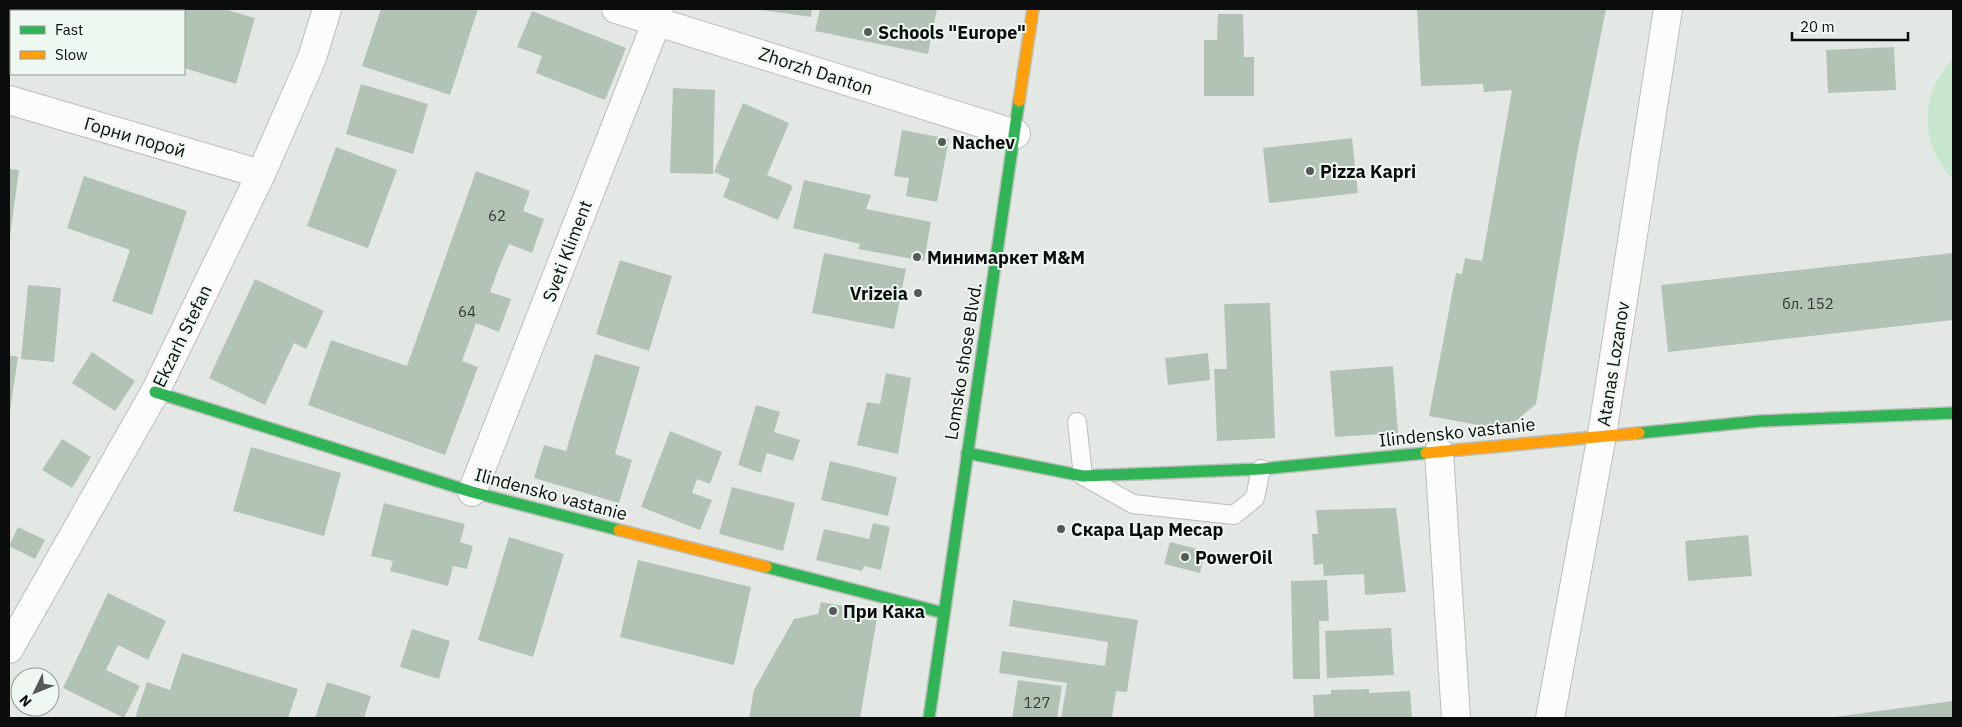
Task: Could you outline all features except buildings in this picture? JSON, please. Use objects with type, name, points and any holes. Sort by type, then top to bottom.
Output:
[{"type":"street","name":"Ekzarh Stefan","points":[[9,650],[155,392],[261,174],[312,58],[327,9]]},
{"type":"street","name":"Zhorzh Danton","points":[[616,9],[658,15],[1016,134]]},
{"type":"street","name":"Lomsko shose Blvd.","points":[[929,718],[1033,9]]},
{"type":"street","name":"Atanas Lozanov","points":[[1550,718],[1602,435],[1668,9]]},
{"type":"street","name":"Sveti Kliment","points":[[472,492],[658,15]]},
{"type":"street","name":"Горни порой","points":[[9,100],[261,174]]},
{"type":"street","name":"Ilindensko vastanie","points":[[155,392],[472,492],[944,613]]},
{"type":"street","name":"Ilindensko vastanie","points":[[967,453],[1083,476],[1261,469],[1760,421],[1953,413]]},
{"type":"street","points":[[1439,452],[1456,718]]},
{"type":"lane","points":[[1077,422],[1083,476],[1132,504],[1234,516],[1255,498],[1261,469]]},
{"type":"green space","points":[[1953,59],[1953,179],[1942,165],[1934,150],[1929,135],[1928,119],[1929,103],[1934,87],[1942,72]]},
{"type":"traffic: fast","points":[[929,718],[1019,101]]},
{"type":"traffic: fast","points":[[155,392],[472,492],[619,530]]},
{"type":"traffic: fast","points":[[1639,433],[1760,421],[1953,413]]},
{"type":"traffic: fast","points":[[967,453],[1083,476],[1261,469],[1426,453]]},
{"type":"traffic: fast","points":[[766,567],[944,613]]},
{"type":"traffic: slow","points":[[1019,101],[1033,9]]},
{"type":"traffic: slow","points":[[1426,453],[1639,433]]},
{"type":"traffic: slow","points":[[619,530],[766,567]]},
{"type":"place","name":"Schools \"Europe\"","points":[[868,32]]},
{"type":"place","name":"Nachev","points":[[942,142]]},
{"type":"place","name":"Pizza Kapri","points":[[1310,171]]},
{"type":"place","name":"Минимаркет М&М","points":[[917,257]]},
{"type":"place","name":"Vrizeia","points":[[918,293]]},
{"type":"place","name":"Скара Цар Месар","points":[[1061,529]]},
{"type":"place","name":"PowerOil","points":[[1185,557]]},
{"type":"place","name":"При Кака","points":[[833,611]]}]
